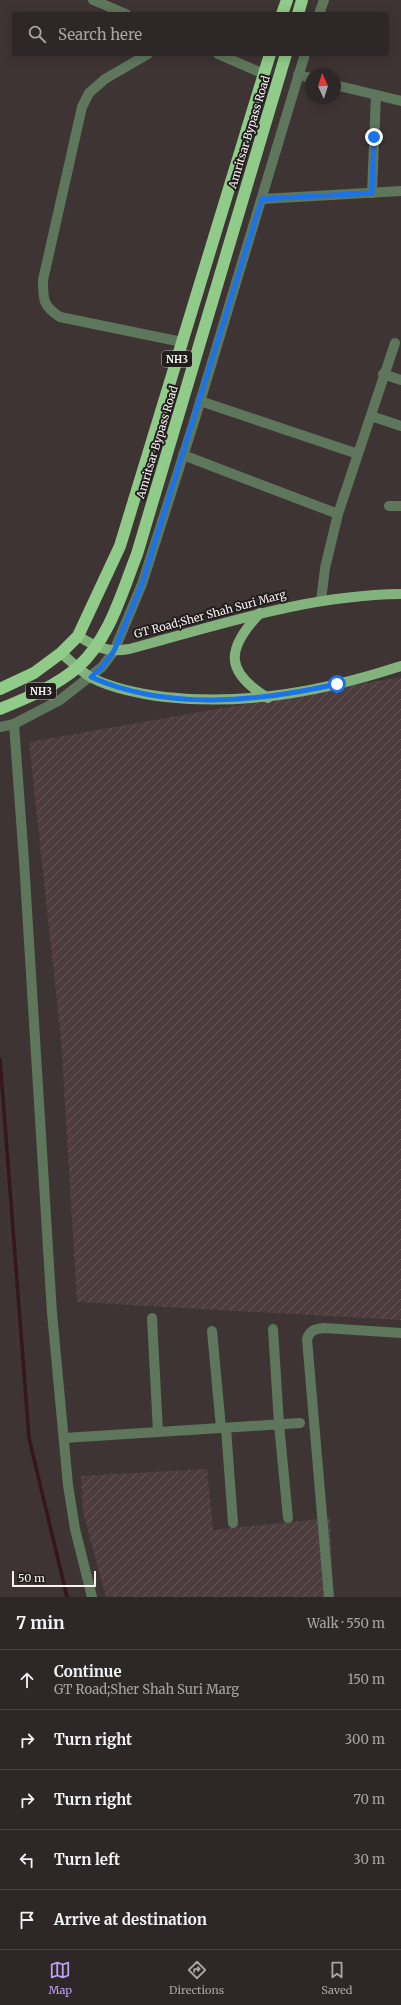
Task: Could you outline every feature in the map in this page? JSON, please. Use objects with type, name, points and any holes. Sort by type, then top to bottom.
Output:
[{"type":"highway","points":[[283,12],[286,0]]},
{"type":"highway","points":[[299,12],[302,0]]},
{"type":"highway","name":"Amritsar Bypass Road","points":[[62,653],[78,636],[120,546],[269,56]]},
{"type":"highway","name":"Amritsar Bypass Road","points":[[78,666],[96,646],[108,625],[137,554],[285,56]]},
{"type":"highway","name":"NH3","points":[[0,689],[34,673],[62,653]]},
{"type":"highway","name":"NH3","points":[[0,709],[39,692],[78,666]]},
{"type":"main road","name":"GT Road;Sher Shah Suri Marg","points":[[78,636],[96,646],[114,651],[137,647],[260,612],[321,600],[371,595],[401,594]]},
{"type":"main road","points":[[260,612],[239,639],[234,651],[235,663],[238,673],[246,682],[268,698]]},
{"type":"main road","points":[[62,653],[91,677],[119,688],[145,694],[198,700],[268,698],[358,679],[401,666]]},
{"type":"street","points":[[93,0],[121,12]]},
{"type":"street","points":[[320,12],[324,0]]},
{"type":"street","points":[[145,56],[105,79],[89,93],[82,107],[43,280],[43,298],[48,309],[60,317],[182,342]]},
{"type":"street","points":[[223,56],[264,74]]},
{"type":"street","points":[[0,727],[14,724],[60,700],[91,677],[102,667],[114,651],[142,584],[200,402],[304,56]]},
{"type":"street","points":[[298,75],[305,77]]},
{"type":"street","points":[[341,86],[401,101]]},
{"type":"street","points":[[372,193],[376,95]]},
{"type":"street","points":[[262,199],[401,191]]},
{"type":"street","points":[[321,600],[325,568],[338,514],[395,343]]},
{"type":"street","points":[[384,374],[401,380]]},
{"type":"street","points":[[200,402],[358,454]]},
{"type":"street","points":[[371,416],[401,426]]},
{"type":"street","points":[[183,455],[338,514]]},
{"type":"street","points":[[389,506],[401,506]]},
{"type":"street","points":[[14,724],[52,1313],[69,1500],[92,1597]]},
{"type":"street","points":[[152,1318],[158,1432]]},
{"type":"street","points":[[329,1597],[307,1339],[309,1333],[313,1330],[324,1328],[401,1333]]},
{"type":"street","points":[[273,1329],[279,1424],[288,1518]]},
{"type":"street","points":[[212,1331],[233,1523]]},
{"type":"street","points":[[64,1438],[300,1423]]},
{"type":"shaded area","points":[[401,677],[401,1320],[77,1302],[61,1038],[29,742]]},
{"type":"shaded area","points":[[207,1469],[213,1530],[330,1518],[333,1597],[106,1597],[83,1512],[81,1476]]},
{"type":"waterway","points":[[0,1059],[29,1438],[67,1597]]},
{"type":"route","points":[[337,684],[268,698],[198,700],[145,694],[103,683],[91,677],[102,667],[114,651],[142,584],[194,422],[262,199],[372,193],[374,137]]}]
